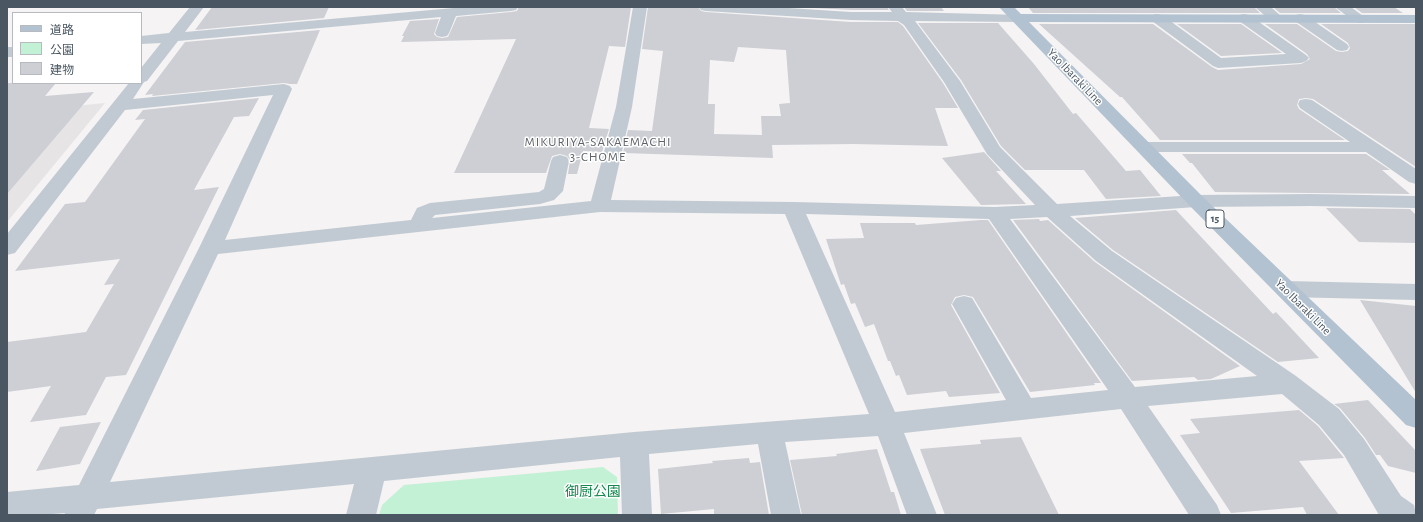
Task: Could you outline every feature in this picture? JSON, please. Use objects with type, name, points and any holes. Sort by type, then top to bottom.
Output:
[{"type":"main road","points":[[1011,12],[1157,18],[1416,19]]},
{"type":"main road","name":"Yao Ibaraki Line","points":[[1011,12],[1196,201],[1412,410]]},
{"type":"street","points":[[142,77],[197,7]]},
{"type":"street","points":[[142,40],[320,18],[422,11],[450,13],[511,7]]},
{"type":"street","points":[[600,206],[624,107],[640,7]]},
{"type":"street","points":[[706,7],[899,12],[1011,12]]},
{"type":"street","points":[[1262,7],[1276,18]]},
{"type":"street","points":[[1342,7],[1360,18]]},
{"type":"street","points":[[899,12],[909,22],[952,81],[992,150],[1052,211],[1104,256],[1287,383],[1329,417],[1354,447],[1390,506],[1403,515]]},
{"type":"street","points":[[442,33],[450,13]]},
{"type":"street","points":[[1157,18],[1218,63],[1301,58],[1244,18]]},
{"type":"street","points":[[1300,18],[1342,47]]},
{"type":"street","points":[[7,248],[136,84]]},
{"type":"street","points":[[84,506],[210,248],[284,89],[120,105]]},
{"type":"street","points":[[1306,104],[1416,178]]},
{"type":"street","points":[[1144,147],[1370,147]]},
{"type":"street","points":[[419,225],[424,212],[448,206],[540,198],[553,190],[558,167]]},
{"type":"street","points":[[210,248],[600,206],[793,208],[995,213],[1052,211],[1196,201],[1311,200],[1416,202]]},
{"type":"street","points":[[793,208],[887,424],[922,515]]},
{"type":"street","points":[[995,213],[1128,398],[1206,515]]},
{"type":"street","points":[[1286,289],[1416,292]]},
{"type":"street","points":[[964,304],[1024,409]]},
{"type":"street","points":[[7,505],[84,506],[372,470],[634,444],[769,432],[887,424],[1128,398],[1287,383]]},
{"type":"street","points":[[769,432],[786,515]]},
{"type":"street","points":[[634,444],[637,515]]},
{"type":"street","points":[[361,515],[372,470]]},
{"type":"shaded area","points":[[105,103],[7,222],[7,113]]},
{"type":"green space","name":"御厨公園","points":[[603,467],[617,477],[618,515],[379,515],[382,505],[404,485]]},
{"type":"building","points":[[212,7],[329,7],[324,18],[195,30]]},
{"type":"building","points":[[519,7],[631,7],[625,47],[609,46],[589,128],[609,129],[602,152],[583,151],[577,174],[568,174],[570,160],[567,156],[560,154],[552,156],[546,173],[454,173],[516,39],[401,42],[404,36],[402,36],[410,21],[439,19],[434,34],[437,37],[442,38],[448,37],[457,17],[511,12],[517,11]]},
{"type":"building","points":[[648,7],[698,7],[701,11],[706,12],[851,22],[898,22],[903,26],[943,83],[958,108],[935,108],[948,146],[853,144],[772,145],[773,158],[623,153],[628,130],[652,131],[663,51],[642,49]],"holes":[[[738,47],[786,50],[790,103],[779,104],[781,116],[761,116],[762,135],[714,134],[715,104],[708,104],[710,60],[734,62]]]},
{"type":"building","points":[[796,7],[887,7],[889,10],[851,10]]},
{"type":"building","points":[[904,7],[941,7],[944,11],[907,11]]},
{"type":"building","points":[[1028,7],[1254,7],[1260,13],[1033,13]]},
{"type":"building","points":[[1273,7],[1334,7],[1341,13],[1280,13]]},
{"type":"building","points":[[1354,7],[1394,7],[1403,13],[1362,13]]},
{"type":"building","points":[[918,23],[998,23],[1034,64],[1073,114],[1076,113],[1126,171],[1140,170],[1161,196],[1106,199],[1084,170],[1025,170],[1001,146],[961,80]]},
{"type":"building","points":[[1039,24],[1153,24],[1218,70],[1301,64],[1310,59],[1307,54],[1265,24],[1297,24],[1336,51],[1342,52],[1348,51],[1350,48],[1348,43],[1321,24],[1416,24],[1416,167],[1313,99],[1306,98],[1299,99],[1297,105],[1299,109],[1345,140],[1160,140],[1122,97],[1120,97]]},
{"type":"building","points":[[1177,24],[1241,24],[1282,53],[1221,56]]},
{"type":"building","points":[[320,30],[297,84],[284,83],[152,96],[153,94],[145,95],[185,42]]},
{"type":"building","points":[[7,83],[55,84],[45,96],[94,92],[7,194]]},
{"type":"building","points":[[259,98],[249,116],[234,117],[194,190],[219,187],[126,375],[106,377],[86,415],[30,422],[51,386],[7,392],[7,342],[86,332],[114,284],[104,285],[120,259],[15,271],[65,204],[85,202],[145,119],[135,120],[143,110]]},
{"type":"building","points":[[984,152],[1001,171],[996,171],[1026,204],[981,205],[942,158]]},
{"type":"building","points":[[1182,154],[1366,154],[1390,170],[1382,170],[1410,194],[1215,192],[1192,163],[1190,163]]},
{"type":"building","points":[[1326,208],[1410,209],[1416,215],[1416,243],[1359,242]]},
{"type":"building","points":[[1176,210],[1273,314],[1276,312],[1319,358],[1278,362],[1113,250],[1075,218]]},
{"type":"building","points":[[1039,219],[1040,221],[1048,220],[1095,262],[1240,366],[1211,379],[1198,380],[1194,377],[1132,381],[1013,220]]},
{"type":"building","points":[[988,220],[1101,383],[1094,383],[1095,385],[1030,392],[973,297],[964,295],[955,297],[951,305],[1000,393],[949,397],[946,391],[907,395],[899,375],[896,376],[890,361],[888,361],[874,324],[865,327],[855,303],[851,304],[844,284],[841,285],[826,239],[864,238],[860,223],[915,223],[916,225]]},
{"type":"building","points":[[1360,300],[1416,306],[1416,393]]},
{"type":"building","points":[[1368,400],[1416,451],[1416,473],[1388,466],[1380,455],[1376,455],[1365,438],[1340,408],[1334,404]]},
{"type":"building","points":[[1299,410],[1318,426],[1344,458],[1299,461],[1339,515],[1307,515],[1303,507],[1231,513],[1180,435],[1200,433],[1190,419]]},
{"type":"building","points":[[101,422],[80,464],[36,471],[60,427]]},
{"type":"building","points":[[1021,437],[1059,515],[945,515],[920,449],[981,444],[980,440]]},
{"type":"building","points":[[877,449],[891,492],[894,492],[901,515],[802,515],[790,460],[837,456],[836,454]]},
{"type":"building","points":[[749,458],[750,463],[760,462],[769,515],[714,515],[714,509],[661,514],[658,469],[713,463],[712,461]]},
{"type":"district","name":"MIKURIYA-SAKAEMACHI 3-CHOME","points":[[598,150]]}]
